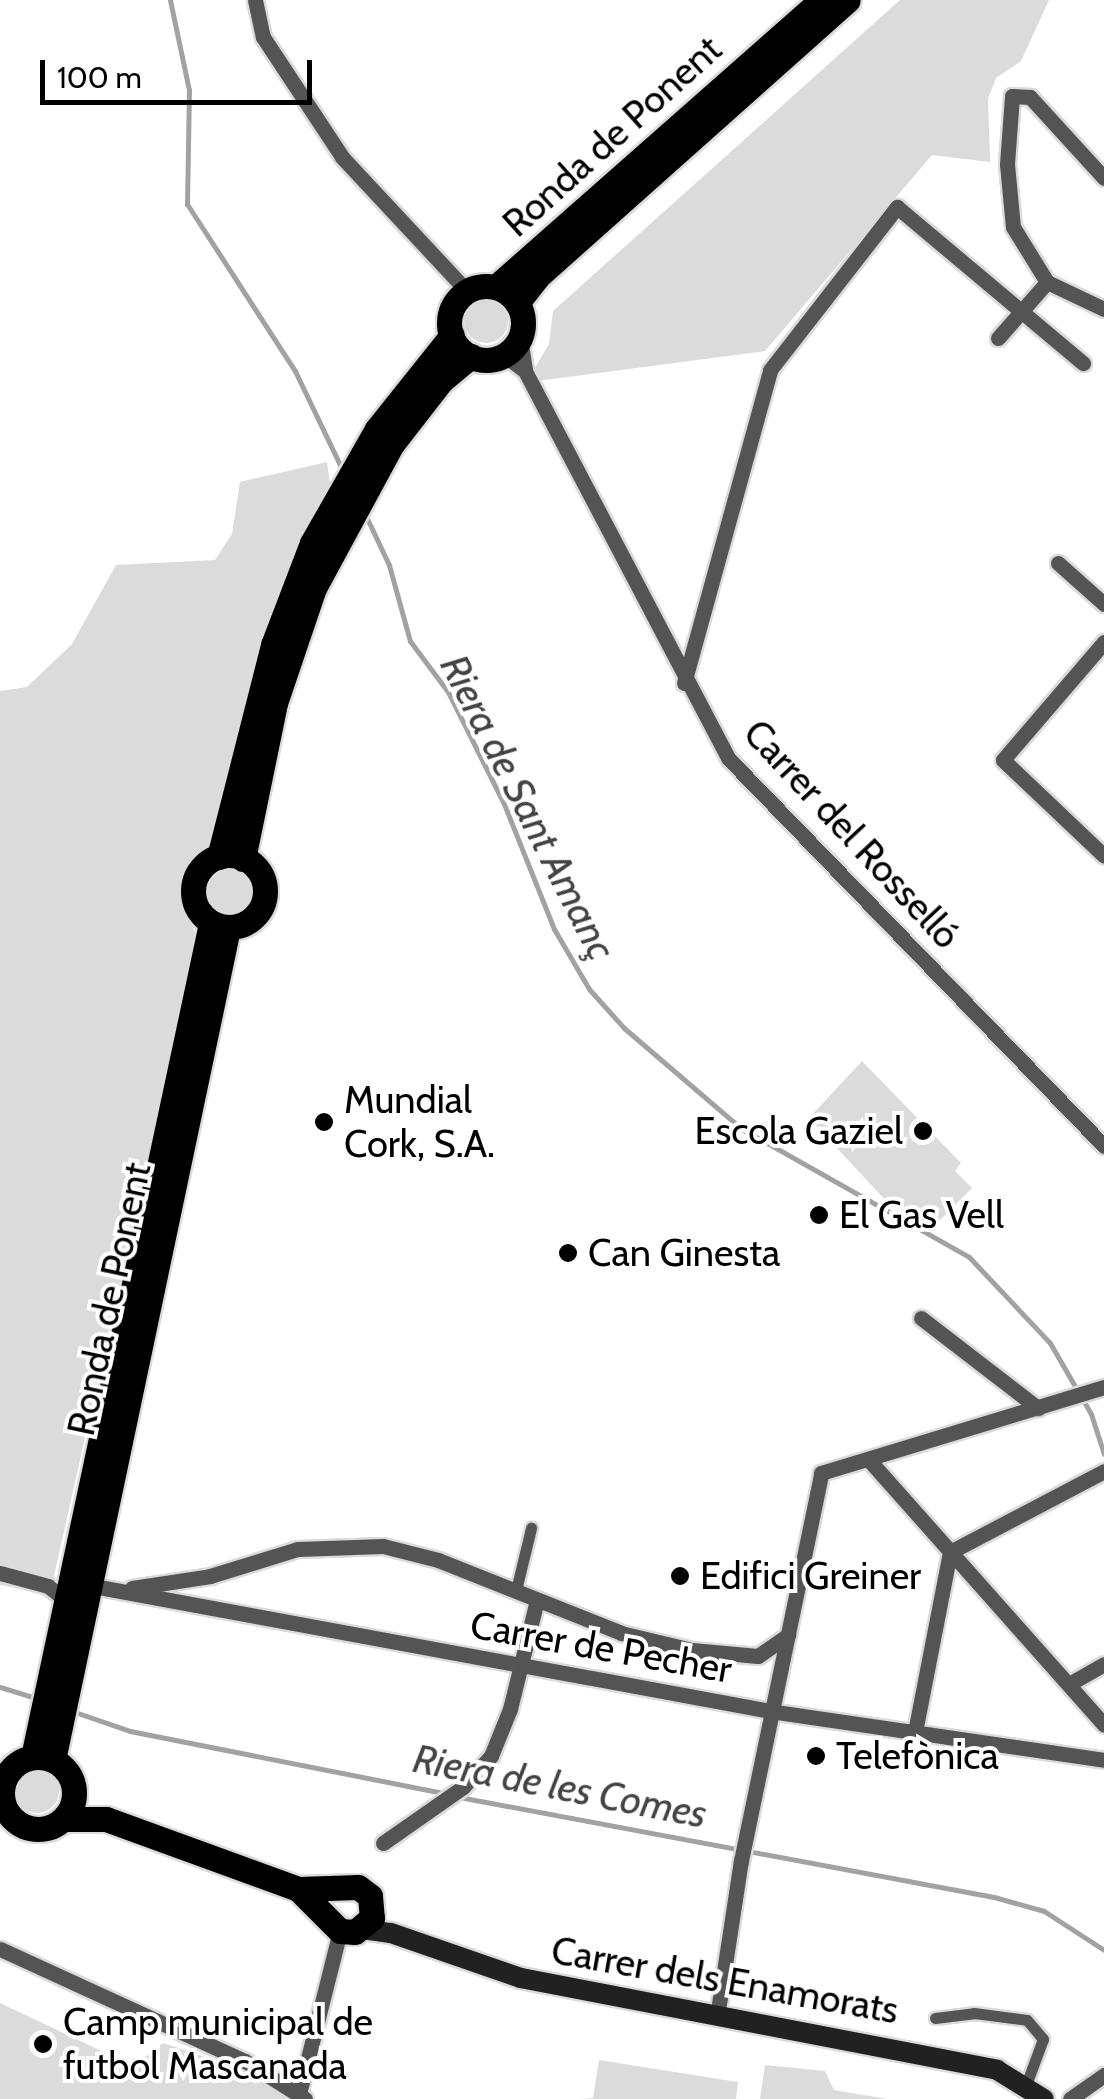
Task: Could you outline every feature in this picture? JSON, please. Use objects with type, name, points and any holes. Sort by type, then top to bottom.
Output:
[{"type":"main road","name":"Ronda de Ponent","points":[[467,291],[496,287],[821,0]]},
{"type":"main road","points":[[385,437],[440,381],[471,356],[512,346],[518,303],[537,277],[848,0]]},
{"type":"main road","name":"Ronda de Ponent","points":[[496,287],[518,303]]},
{"type":"main road","points":[[231,858],[275,703],[334,525],[385,437],[452,335],[452,310],[467,291]]},
{"type":"main road","points":[[452,335],[471,356]]},
{"type":"main road","points":[[231,858],[261,876],[264,900],[251,920],[220,925],[195,905],[193,887],[203,866],[231,858]]},
{"type":"main road","points":[[42,1759],[73,1588],[220,925]]},
{"type":"main road","points":[[42,1759],[106,1819]]},
{"type":"main road","points":[[42,1759],[7,1774],[5,1809],[34,1830],[63,1819],[106,1819],[298,1889],[351,1921]]},
{"type":"main road","points":[[63,1819],[73,1786]]},
{"type":"main road","points":[[298,1889],[365,1890],[351,1921]]},
{"type":"main road","points":[[337,1890],[351,1921]]},
{"type":"main road","name":"Carrer dels Enamorats","points":[[351,1921],[521,1978],[997,2070],[1026,2084],[1044,2099]]},
{"type":"street","points":[[255,0],[263,37],[342,157],[467,291]]},
{"type":"street","points":[[1104,178],[1030,97],[1018,94],[1010,101],[1007,164],[1013,227],[1047,282],[1104,309]]},
{"type":"street","points":[[684,683],[770,370],[897,207],[1083,363]]},
{"type":"street","points":[[998,338],[1047,282]]},
{"type":"street","name":"Carrer del Rosselló","points":[[512,346],[684,683],[729,759],[1103,1143]]},
{"type":"street","points":[[1058,563],[1104,604]]},
{"type":"street","points":[[1104,642],[1003,760],[1104,856]]},
{"type":"street","points":[[921,1318],[1038,1408]]},
{"type":"street","points":[[717,2017],[741,1861],[776,1712],[821,1473],[1097,1389]]},
{"type":"street","points":[[869,1460],[1104,1725]]},
{"type":"street","points":[[950,1552],[1103,1472]]},
{"type":"street","points":[[517,1586],[532,1528]]},
{"type":"street","points":[[73,1588],[161,1584],[298,1549],[383,1546],[438,1560],[621,1633],[692,1650],[758,1656],[790,1633]]},
{"type":"street","points":[[915,1732],[950,1552]]},
{"type":"street","name":"Carrer de Pecher","points":[[0,1573],[48,1586],[518,1664],[776,1712],[1104,1760]]},
{"type":"street","points":[[382,1843],[463,1788],[490,1756],[537,1600]]},
{"type":"street","points":[[1069,1684],[1104,1664]]},
{"type":"street","points":[[0,1949],[245,2060],[302,2097],[351,1921]]},
{"type":"street","points":[[935,2018],[974,2013],[1027,2020],[1043,2039],[1026,2084]]},
{"type":"street","points":[[1070,2099],[1104,2074]]},
{"type":"shaded area","points":[[900,0],[1049,0],[1021,61],[996,78],[988,99],[990,162],[932,155],[765,351],[537,381],[533,371],[549,344],[553,311]]},
{"type":"shaded area","points":[[486,299],[501,306],[508,321],[501,336],[486,343],[471,336],[464,321],[471,306]]},
{"type":"shaded area","points":[[327,462],[331,490],[218,837],[188,872],[184,895],[196,938],[50,1594],[0,1585],[0,691],[27,687],[72,644],[116,565],[215,560],[232,534],[240,482]]},
{"type":"shaded area","points":[[229,869],[245,876],[252,892],[245,908],[229,915],[213,908],[206,892],[213,876]]},
{"type":"shaded area","points":[[862,1061],[961,1163],[955,1171],[972,1188],[932,1228],[888,1203],[809,1118]]},
{"type":"shaded area","points":[[37,1769],[53,1775],[59,1791],[53,1807],[37,1813],[21,1807],[15,1791],[21,1775]]},
{"type":"shaded area","points":[[0,2003],[133,2066],[163,2043],[261,2075],[293,2099],[0,2099]]},
{"type":"shaded area","points":[[599,2060],[738,2082],[736,2099],[580,2099],[593,2098]]},
{"type":"shaded area","points":[[765,2065],[825,2071],[834,2090],[887,2099],[760,2099]]},
{"type":"waterway","points":[[170,0],[189,90],[187,204],[295,371],[343,471]]},
{"type":"waterway","name":"Riera de Sant Amanç","points":[[364,512],[389,565],[410,641],[448,692],[504,804],[554,929],[589,989],[624,1028],[742,1129],[969,1257],[1050,1343],[1091,1414],[1104,1454]]},
{"type":"waterway","name":"Riera de les Comes","points":[[0,1687],[35,1698]]},
{"type":"waterway","name":"Riera de les Comes","points":[[69,1710],[130,1731],[443,1793]]},
{"type":"waterway","name":"Riera de les Comes","points":[[459,1797],[994,1897],[1044,1911],[1104,1950]]},
{"type":"place","name":"Mundial Cork, S.A.","points":[[324,1122]]},
{"type":"place","name":"Escola Gaziel","points":[[923,1131]]},
{"type":"place","name":"El Gas Vell","points":[[819,1215]]},
{"type":"place","name":"Can Ginesta","points":[[568,1253]]},
{"type":"place","name":"Edifici Greiner","points":[[680,1576]]},
{"type":"place","name":"Telefònica","points":[[816,1756]]},
{"type":"place","name":"Camp municipal de futbol Mascanada","points":[[43,2044]]}]
